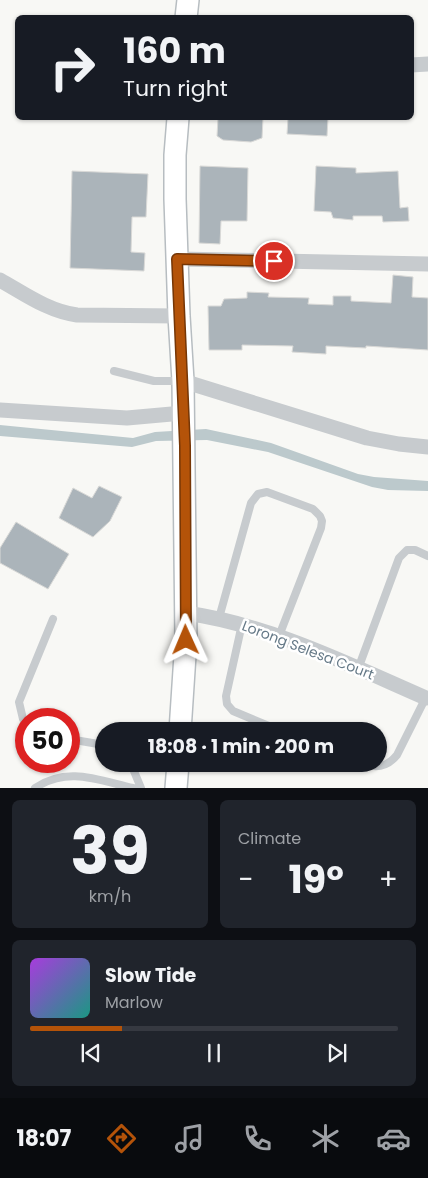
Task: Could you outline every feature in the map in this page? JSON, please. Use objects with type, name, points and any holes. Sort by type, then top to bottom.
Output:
[{"type":"main road","points":[[186,15],[188,0]]},
{"type":"main road","points":[[178,120],[175,155],[177,259],[185,446],[186,613],[181,722]]},
{"type":"main road","points":[[176,788],[177,772]]},
{"type":"street","points":[[414,65],[428,64]]},
{"type":"street","points":[[177,259],[428,264]]},
{"type":"street","points":[[0,280],[61,313],[77,315],[179,316]]},
{"type":"street","points":[[183,381],[367,438],[428,446]]},
{"type":"street","points":[[0,410],[127,418],[184,418]]},
{"type":"street","name":"Lorong Selesa Court","points":[[186,613],[219,618],[279,636],[427,696]]},
{"type":"lane","points":[[114,371],[154,381],[183,381]]},
{"type":"lane","points":[[219,618],[251,503],[258,494],[267,492],[313,509],[322,521],[321,528],[279,636]]},
{"type":"lane","points":[[358,669],[399,558],[407,550],[415,550],[428,556]]},
{"type":"lane","points":[[20,708],[19,702],[53,619]]},
{"type":"lane","points":[[242,624],[226,696],[227,704],[233,712],[258,722]]},
{"type":"lane","points":[[387,764],[397,755],[427,696]]},
{"type":"lane","points":[[80,741],[95,743]]},
{"type":"lane","points":[[134,772],[141,788]]},
{"type":"lane","points":[[35,788],[61,776],[84,776],[133,788]]},
{"type":"shaded area","points":[[0,425],[133,438],[155,432],[206,429],[271,443],[358,474],[428,481],[428,491],[388,490],[372,487],[268,452],[207,440],[156,441],[132,447],[0,436]]},
{"type":"building","points":[[218,120],[263,120],[262,138],[251,142],[223,140],[217,136]]},
{"type":"building","points":[[288,120],[328,120],[327,136],[287,134]]},
{"type":"building","points":[[200,166],[248,168],[247,221],[221,221],[220,244],[199,243]]},
{"type":"building","points":[[316,166],[356,168],[356,173],[398,171],[400,208],[408,207],[409,221],[383,222],[382,216],[353,216],[353,220],[333,218],[331,212],[314,211]]},
{"type":"building","points":[[72,171],[148,174],[146,217],[132,217],[131,252],[145,253],[144,271],[70,268]]},
{"type":"building","points":[[393,275],[413,277],[412,297],[428,298],[428,350],[366,346],[366,348],[326,346],[326,354],[292,352],[293,346],[242,345],[242,350],[209,350],[208,306],[221,306],[224,299],[247,298],[247,292],[269,293],[268,297],[309,298],[308,304],[333,305],[333,296],[351,296],[351,301],[391,303]]},
{"type":"building","points":[[99,486],[122,497],[110,521],[93,537],[59,518],[73,488],[92,498]]},
{"type":"building","points":[[16,522],[69,554],[48,589],[0,563],[0,548]]},
{"type":"route","points":[[186,640],[185,446],[177,259],[274,261]]}]
